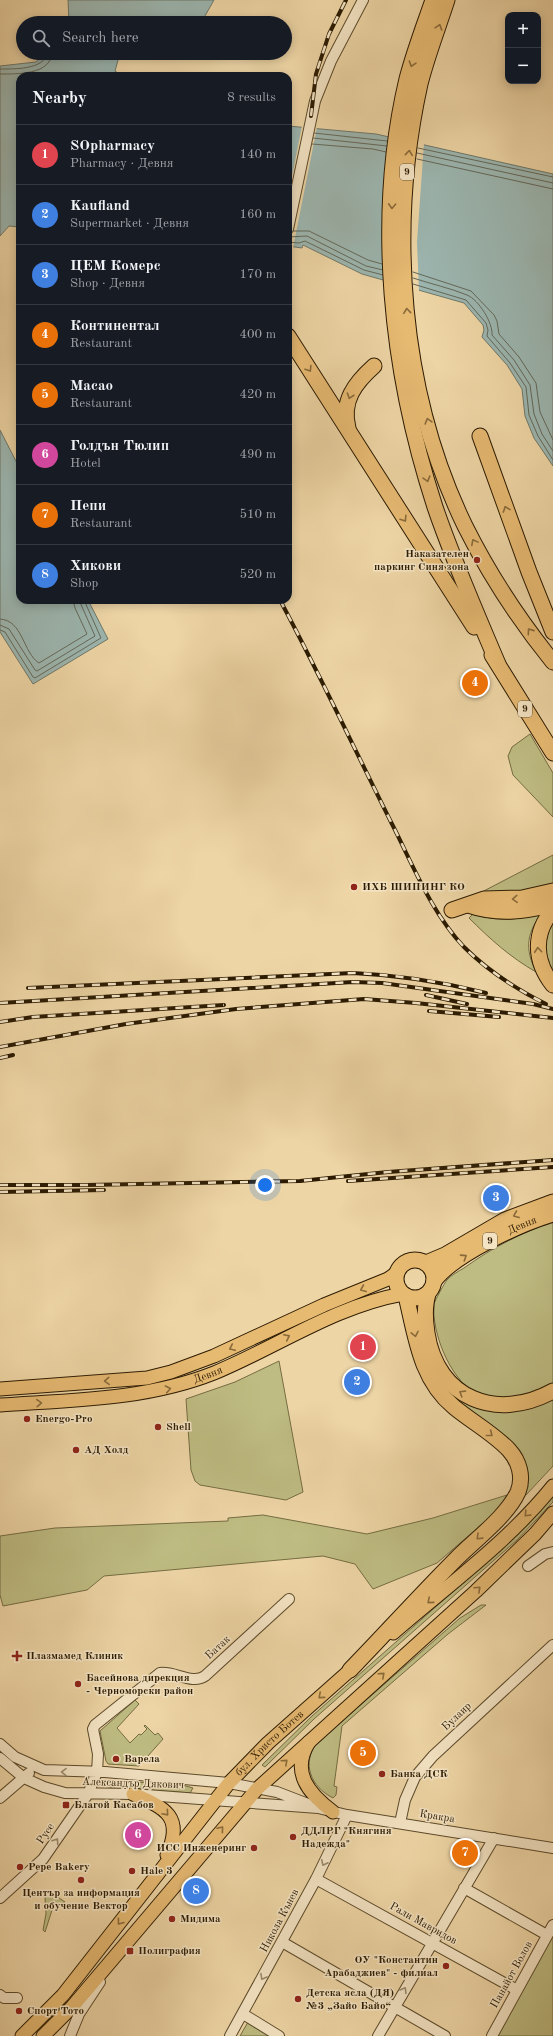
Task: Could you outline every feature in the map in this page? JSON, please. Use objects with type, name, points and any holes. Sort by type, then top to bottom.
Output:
[{"type":"highway","name":"9","points":[[433,0],[408,78],[399,122],[394,164],[390,236],[398,346],[414,431],[435,507],[471,601],[498,664],[553,753]]},
{"type":"highway","name":"9","points":[[447,0],[421,83],[410,141],[405,191],[403,239],[411,350],[421,399],[436,451],[465,525],[508,600],[553,662]]},
{"type":"highway","points":[[292,342],[498,664]]},
{"type":"highway","points":[[351,436],[346,413],[349,395],[357,382],[374,366]]},
{"type":"highway","points":[[480,436],[529,572],[553,632]]},
{"type":"highway","points":[[452,910],[484,899],[522,898],[553,891]]},
{"type":"highway","points":[[468,905],[485,911],[498,912],[534,909],[553,904]]},
{"type":"highway","points":[[553,910],[541,927],[537,943],[542,969],[553,985]]},
{"type":"highway","name":"Девня","points":[[426,1263],[445,1255],[505,1220],[553,1202]]},
{"type":"highway","name":"Девня","points":[[431,1288],[445,1269],[489,1242],[512,1230],[553,1214]]},
{"type":"highway","points":[[350,1670],[456,1559],[502,1514],[514,1498],[520,1485],[518,1465],[509,1450],[445,1399],[429,1377],[418,1351],[405,1295],[397,1284],[396,1279],[401,1267],[411,1260],[417,1260],[426,1263],[433,1272],[425,1318],[431,1349],[440,1368],[459,1392],[478,1400],[508,1404],[529,1401],[553,1392]]},
{"type":"highway","points":[[405,1295],[416,1298],[431,1288]]},
{"type":"main road","name":"Девня","points":[[0,1389],[147,1378],[171,1372],[214,1356],[324,1305],[388,1279],[398,1272]]},
{"type":"main road","name":"Девня","points":[[0,1405],[93,1399],[150,1392],[175,1387],[215,1373],[303,1329],[342,1313],[405,1295]]},
{"type":"main road","name":"бул. Христо Ботев","points":[[22,2036],[63,1995],[160,1869],[229,1783],[268,1742],[497,1543],[553,1486]]},
{"type":"main road","points":[[43,2036],[72,2007],[256,1789],[476,1591],[535,1534],[553,1513]]},
{"type":"main road","points":[[312,1738],[302,1755],[305,1782],[309,1791],[317,1800],[333,1812]]},
{"type":"main road","points":[[133,1794],[157,1804],[170,1817],[173,1824],[173,1841],[160,1869]]},
{"type":"street","points":[[292,209],[311,116],[325,76],[362,0]]},
{"type":"street","points":[[528,1566],[545,1554],[553,1552]]},
{"type":"street","name":"Батак","points":[[88,1794],[97,1772],[98,1754],[93,1729],[97,1723],[160,1673],[196,1679],[205,1676],[289,1599]]},
{"type":"street","name":"Булаир","points":[[400,1823],[404,1800],[415,1777],[433,1756],[553,1645]]},
{"type":"street","name":"Александър Дякович","points":[[0,1744],[15,1757],[34,1767],[52,1772],[97,1772],[229,1783],[256,1789]]},
{"type":"street","points":[[15,1757],[24,1778]]},
{"type":"street","name":"Александър Дякович","points":[[0,1758],[24,1778],[44,1787],[65,1793],[133,1794],[244,1802]]},
{"type":"street","points":[[0,1798],[24,1778],[34,1767]]},
{"type":"street","name":"Кракра","points":[[256,1789],[276,1792],[318,1808],[347,1815],[553,1848]]},
{"type":"street","name":"Русе","points":[[0,1898],[43,1860],[88,1794]]},
{"type":"street","name":"Кракра","points":[[244,1802],[318,1808]]},
{"type":"street","name":"Никола Кънев","points":[[230,2036],[316,1879],[347,1815]]},
{"type":"street","points":[[378,2036],[393,2007],[494,1838]]},
{"type":"street","name":"Рали Мавридов","points":[[316,1879],[517,1990]]},
{"type":"street","points":[[464,1888],[547,1936]]},
{"type":"street","name":"Панайот Волов","points":[[492,2036],[553,1925]]},
{"type":"street","points":[[282,1942],[445,2036]]},
{"type":"street","points":[[70,2036],[79,2014],[115,1957]]},
{"type":"street","points":[[0,1995],[4,1998],[17,1998]]},
{"type":"street","points":[[243,2014],[279,2036]]},
{"type":"shaded area","points":[[530,734],[553,773],[553,817],[513,775],[508,756],[512,747]]},
{"type":"shaded area","points":[[553,855],[553,886],[532,891],[478,894]]},
{"type":"shaded area","points":[[543,911],[533,926],[529,940],[530,955],[536,972],[501,947],[469,918],[473,914],[492,918],[508,919],[524,917]]},
{"type":"shaded area","points":[[553,915],[553,977],[542,940]]},
{"type":"shaded area","points":[[553,1221],[553,1384],[519,1396],[491,1397],[482,1395],[471,1390],[461,1381],[446,1357],[436,1329],[434,1302],[446,1282],[453,1275],[507,1242]]},
{"type":"shaded area","points":[[279,1361],[303,1492],[286,1500],[200,1485],[195,1481],[191,1470],[186,1399],[235,1382]]},
{"type":"shaded area","points":[[443,1388],[506,1410],[530,1408],[553,1398],[553,1466],[526,1495],[522,1491],[525,1479],[480,1421]]},
{"type":"shaded area","points":[[507,1495],[496,1512],[437,1563],[373,1589],[355,1564],[323,1556],[104,1576],[87,1590],[3,1606],[0,1595],[0,1536],[55,1528],[228,1521],[228,1518],[263,1515],[367,1534],[433,1518]]},
{"type":"shaded area","points":[[553,1496],[553,1502],[517,1540],[314,1719],[265,1767],[262,1765],[312,1716],[481,1567]]},
{"type":"shaded area","points":[[481,1605],[486,1605],[448,1634],[342,1726],[334,1786],[337,1787],[336,1795],[333,1798],[319,1788],[314,1781],[309,1766],[312,1751],[317,1743],[460,1618]]},
{"type":"shaded area","points":[[135,1700],[139,1704],[117,1728],[130,1743],[139,1734],[141,1735],[147,1729],[144,1726],[145,1725],[155,1735],[158,1733],[163,1739],[139,1766],[108,1764],[106,1761],[100,1731]]},
{"type":"shaded area","points":[[108,1781],[179,1784],[193,1788],[190,1793],[108,1787]]},
{"type":"shaded area","points":[[49,1891],[65,1902],[53,1907],[45,1932],[43,1930],[46,1914],[45,1898]]},
{"type":"shaded area","points":[[553,1930],[553,2036],[495,2036]]},
{"type":"shaded area","points":[[248,2022],[271,2036],[240,2036]]},
{"type":"water","points":[[68,0],[214,0],[205,16],[69,16]]},
{"type":"water","points":[[38,60],[118,60],[115,71],[116,72],[16,72],[16,227],[9,226],[0,236],[0,66],[36,62]]},
{"type":"water","points":[[292,126],[376,134],[553,174],[553,466],[534,438],[525,416],[522,389],[507,365],[482,337],[484,330],[483,325],[464,303],[362,274],[303,245],[302,248],[292,247]]},
{"type":"water","points":[[0,430],[16,461],[16,604],[90,604],[108,639],[33,684],[0,632]]},
{"type":"pier","points":[[302,126],[317,127],[293,248],[292,248],[292,176]]},
{"type":"pier","points":[[389,135],[424,143],[417,242],[419,292],[386,283],[382,237]]},
{"type":"railway","points":[[311,116],[316,74],[329,34],[346,0]]},
{"type":"railway","points":[[282,604],[323,683],[423,888],[442,919],[452,933],[473,956],[513,986],[546,1004]]},
{"type":"railway","points":[[28,988],[353,973],[387,975],[486,993]]},
{"type":"railway","points":[[0,1003],[353,982],[382,983],[533,1004],[553,1009]]},
{"type":"railway","points":[[426,995],[467,1004]]},
{"type":"railway","points":[[0,1047],[126,1024],[236,1009],[364,999],[416,1003],[553,1018]]},
{"type":"railway","points":[[0,1022],[33,1017],[224,1005]]},
{"type":"railway","points":[[429,1011],[499,1017]]},
{"type":"railway","points":[[0,1058],[13,1055]]},
{"type":"railway","points":[[0,1185],[300,1181],[388,1172],[553,1160]]},
{"type":"railway","points":[[348,1181],[553,1167]]},
{"type":"railway","points":[[0,1192],[104,1190]]},
{"type":"place","name":"Наказателен паркинг Синя зона","points":[[477,560]]},
{"type":"place","name":"Континентал","points":[[475,683]]},
{"type":"place","name":"ИХБ ШИПИНГ КО","points":[[354,887]]},
{"type":"place","name":"ЦЕМ Комерс","points":[[496,1198]]},
{"type":"place","name":"SOpharmacy","points":[[363,1347]]},
{"type":"place","name":"Kaufland","points":[[357,1382]]},
{"type":"place","name":"Energo-Pro","points":[[27,1419]]},
{"type":"place","name":"Shell","points":[[158,1427]]},
{"type":"place","name":"АД Холд","points":[[76,1450]]},
{"type":"place","name":"Плазмамед Клиник","points":[[17,1656]]},
{"type":"place","name":"Басейнова дирекция - Черноморски район","points":[[78,1684]]},
{"type":"place","name":"Macao","points":[[363,1753]]},
{"type":"place","name":"Варела","points":[[116,1759]]},
{"type":"place","name":"Банка ДСК","points":[[382,1774]]},
{"type":"place","name":"Благой Касабов","points":[[66,1805]]},
{"type":"place","name":"Голдън Тюлип","points":[[138,1835]]},
{"type":"place","name":"ДДЛРГ \"Княгиня Надежда\"","points":[[293,1837]]},
{"type":"place","name":"ИСС Инженеринг","points":[[254,1848]]},
{"type":"place","name":"Пепи","points":[[465,1853]]},
{"type":"place","name":"Pepe Bakery","points":[[20,1867]]},
{"type":"place","name":"Hale 3","points":[[132,1871]]},
{"type":"place","name":"Център за информация и обучение Вектор","points":[[81,1880]]},
{"type":"place","name":"Хикови","points":[[196,1891]]},
{"type":"place","name":"Мидима","points":[[172,1919]]},
{"type":"place","name":"Полиграфия","points":[[130,1951]]},
{"type":"place","name":"ОУ \"Константин Арабаджиев\" - филиал","points":[[446,1966]]},
{"type":"place","name":"Детска ясла (ДЯ) №3 „Зайо Байо“","points":[[298,1999]]},
{"type":"place","name":"Спорт Тото","points":[[19,2011]]}]
